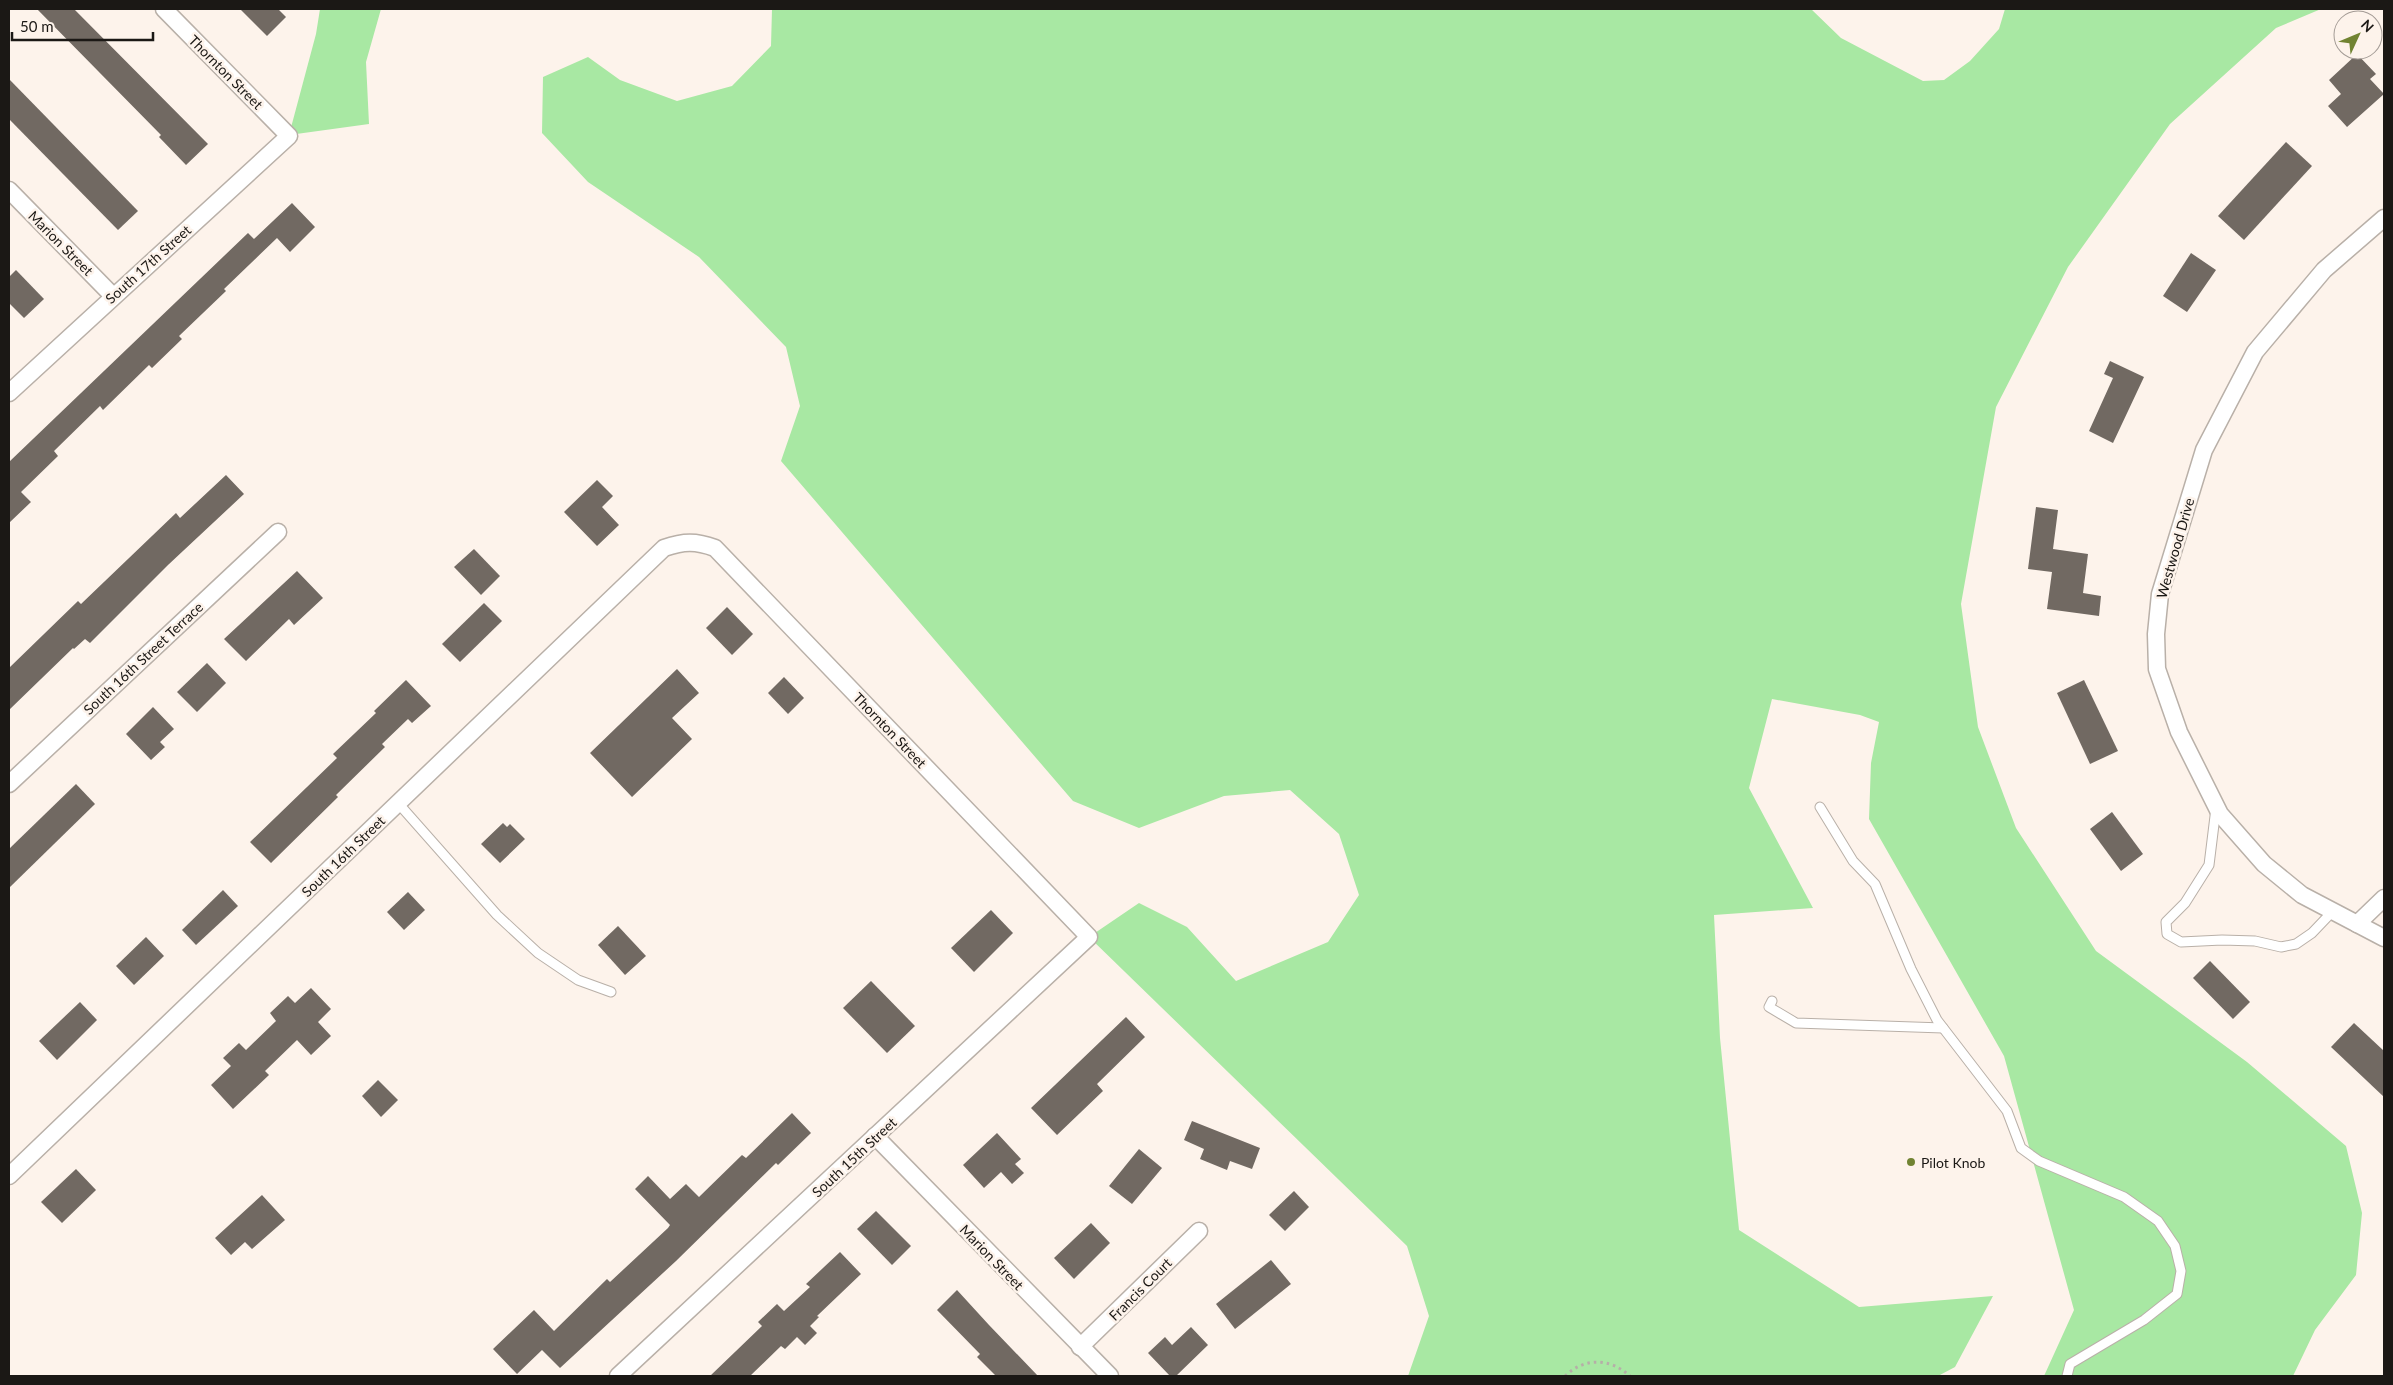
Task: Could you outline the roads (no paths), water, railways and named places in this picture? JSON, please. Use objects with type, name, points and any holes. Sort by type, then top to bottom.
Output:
[{"type":"street","name":"Thornton Street","points":[[164,9],[289,136]]},
{"type":"street","name":"South 17th Street","points":[[9,393],[289,136]]},
{"type":"street","name":"Marion Street","points":[[9,190],[113,296]]},
{"type":"street","name":"Westwood Drive","points":[[2384,218],[2324,270],[2255,352],[2204,450],[2170,556],[2160,594],[2156,634],[2157,669],[2179,732],[2216,808],[2264,864],[2302,895],[2384,938]]},
{"type":"street","name":"South 16th Street Terrace","points":[[9,784],[278,532]]},
{"type":"street","name":"Thornton Street","points":[[681,542],[699,542],[715,548],[1089,937]]},
{"type":"street","name":"South 16th Street","points":[[9,1176],[664,548],[681,542]]},
{"type":"street","points":[[2357,924],[2384,898]]},
{"type":"street","name":"South 15th Street","points":[[618,1376],[1089,937]]},
{"type":"street","name":"Marion Street","points":[[875,1136],[1110,1376]]},
{"type":"street","name":"Francis Court","points":[[1080,1347],[1199,1231]]},
{"type":"lane","points":[[398,803],[497,915],[538,953],[578,980],[611,992]]},
{"type":"lane","points":[[1820,807],[1853,861],[1875,884],[1911,969],[1943,1028],[2007,1111],[2021,1148],[2039,1161],[2124,1197],[2158,1221],[2175,1246],[2181,1271],[2178,1294],[2144,1320],[2070,1364],[2067,1376]]},
{"type":"lane","points":[[2216,808],[2209,865],[2186,903],[2166,922],[2167,934],[2181,942],[2255,941],[2281,947],[2296,944],[2312,933],[2333,911]]},
{"type":"lane","points":[[1772,1001],[1769,1007],[1796,1023],[1943,1028]]},
{"type":"place","name":"Pilot Knob","points":[[1911,1162]]}]
